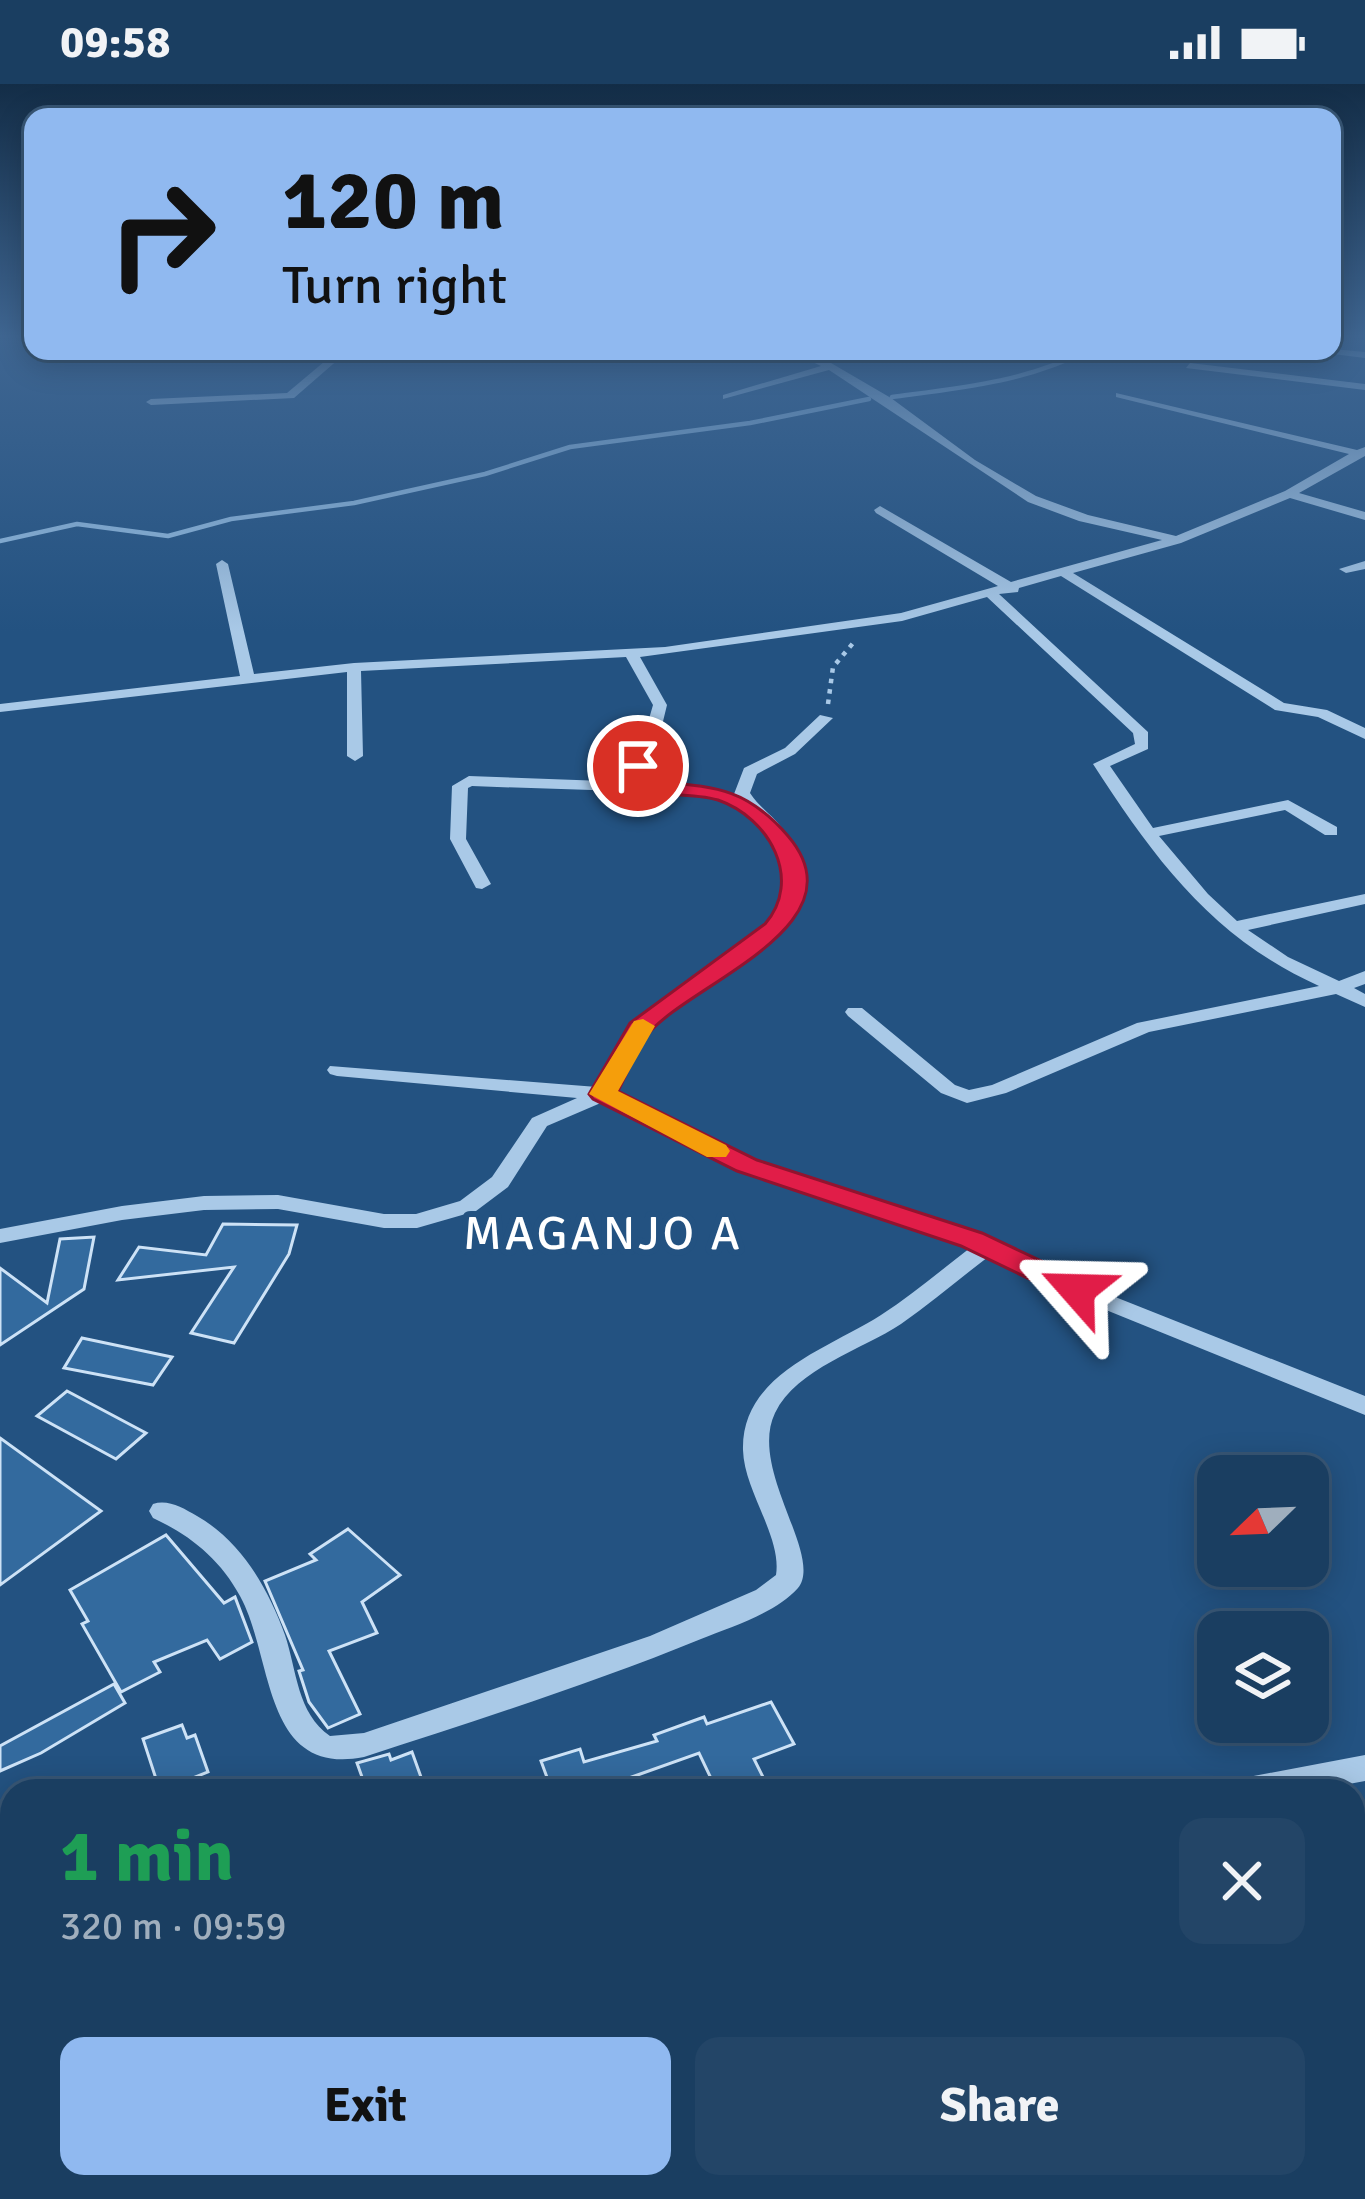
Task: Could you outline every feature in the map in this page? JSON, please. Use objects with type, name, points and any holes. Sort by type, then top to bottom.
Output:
[{"type":"street","points":[[933,435],[1034,500],[1177,540]]},
{"type":"street","points":[[1289,435],[1363,452]]},
{"type":"street","points":[[0,709],[248,676],[631,654],[865,623],[1013,590],[1177,540],[1289,494],[1363,452]]},
{"type":"street","points":[[1289,494],[1365,516]]},
{"type":"street","points":[[880,510],[1013,590]]},
{"type":"street","points":[[222,564],[248,676]]},
{"type":"street","points":[[1346,569],[1365,566]]},
{"type":"street","points":[[1067,574],[1280,707],[1322,713],[1365,734]]},
{"type":"street","points":[[992,595],[1140,732],[1144,746],[1101,764],[1148,834],[1235,927],[1281,961],[1365,1001]]},
{"type":"street","points":[[631,654],[660,704],[648,750],[635,774],[642,787]]},
{"type":"street","points":[[354,667],[355,756]]},
{"type":"street","points":[[0,1236],[204,1203],[278,1202],[384,1221],[444,1215],[468,1206],[500,1181],[538,1123],[603,1094],[639,1029],[754,944],[788,911],[794,869],[784,846],[742,793],[750,771],[790,751],[825,718]]},
{"type":"street","points":[[482,884],[458,839],[460,786],[469,782],[721,794],[754,812]]},
{"type":"street","points":[[1148,834],[1288,805],[1331,831]]},
{"type":"street","points":[[1235,927],[1365,899]]},
{"type":"street","points":[[855,1012],[948,1089],[968,1097],[999,1089],[1144,1027],[1340,988],[1365,977]]},
{"type":"street","points":[[337,1070],[603,1094],[747,1166],[986,1247],[1077,1290],[1365,1406]]},
{"type":"street","points":[[162,1511],[208,1534],[251,1588],[274,1646],[291,1710],[308,1736],[338,1750],[364,1745],[722,1621],[785,1585],[792,1574],[790,1553],[771,1515],[756,1464],[754,1435],[765,1406],[798,1374],[885,1324],[986,1247]]},
{"type":"street","points":[[1307,1779],[1365,1768]]},
{"type":"path","points":[[825,718],[833,668],[848,655],[865,623]]},
{"type":"building","points":[[223,1224],[297,1225],[289,1254],[234,1343],[191,1333],[234,1267],[118,1280],[139,1247],[206,1255]]},
{"type":"building","points":[[94,1237],[84,1289],[0,1345],[0,1268],[47,1303],[60,1239]]},
{"type":"building","points":[[82,1338],[172,1357],[153,1385],[64,1368]]},
{"type":"building","points":[[67,1391],[146,1433],[116,1459],[37,1416]]},
{"type":"building","points":[[0,1438],[101,1511],[0,1585]]},
{"type":"building","points":[[348,1529],[400,1575],[362,1602],[377,1633],[329,1651],[360,1714],[328,1728],[309,1702],[299,1671],[303,1670],[265,1581],[316,1560],[310,1554]]},
{"type":"building","points":[[166,1535],[224,1603],[235,1597],[252,1642],[220,1659],[207,1640],[154,1662],[160,1672],[121,1692],[82,1624],[88,1621],[70,1590]]},
{"type":"building","points":[[114,1684],[125,1703],[41,1753],[0,1771],[0,1746]]},
{"type":"building","points":[[771,1702],[794,1744],[754,1759],[764,1779],[711,1779],[699,1753],[629,1779],[548,1779],[541,1761],[580,1749],[584,1762],[657,1741],[654,1735],[704,1717],[707,1724]]},
{"type":"building","points":[[182,1725],[187,1738],[195,1735],[208,1772],[190,1779],[156,1779],[143,1739]]},
{"type":"building","points":[[412,1752],[422,1779],[363,1779],[357,1763],[389,1754],[391,1760]]},
{"type":"waterway","points":[[0,541],[77,524],[168,536],[231,519],[354,503],[485,474],[570,447],[662,435]]},
{"type":"slow traffic","points":[[643,1026],[603,1094],[717,1151]]},
{"type":"district","name":"MAGANJO A","points":[[603,1233]]},
{"type":"route","points":[[638,766],[635,774],[642,787],[721,794],[754,812],[784,846],[794,869],[795,890],[788,911],[773,929],[639,1029],[603,1094],[747,1166],[971,1240],[1077,1290]]}]
